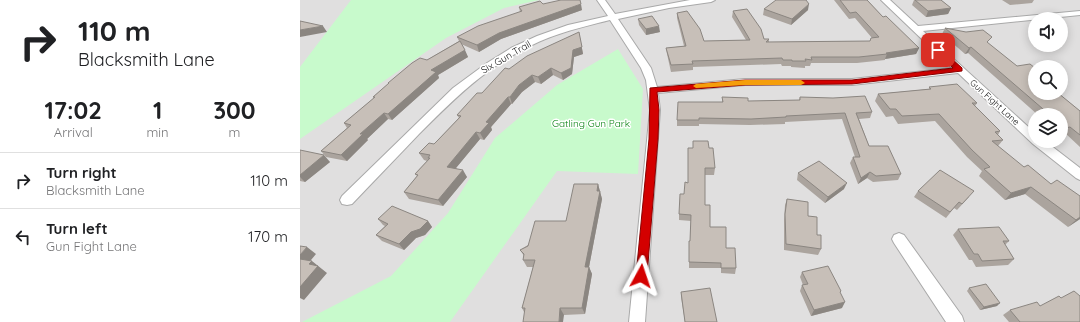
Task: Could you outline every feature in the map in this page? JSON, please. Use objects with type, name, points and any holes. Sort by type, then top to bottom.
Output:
[{"type":"street","points":[[601,0],[646,68],[653,90],[655,110],[637,322]]},
{"type":"street","name":"Six Gun Trail","points":[[347,200],[457,90],[474,75],[522,46],[555,32],[677,4],[711,0]]},
{"type":"street","name":"Gun Fight Lane","points":[[885,0],[1028,133]]},
{"type":"street","points":[[917,29],[1080,13]]},
{"type":"street","points":[[653,90],[745,82],[852,82],[959,70]]},
{"type":"street","points":[[1046,148],[1080,175]]},
{"type":"street","points":[[899,239],[956,322]]},
{"type":"shaded area","points":[[300,0],[1080,0],[1080,322],[300,322]]},
{"type":"green space","points":[[351,0],[539,0],[504,8],[446,38],[300,139],[300,67]]},
{"type":"green space","name":"Gatling Gun Park","points":[[618,49],[643,89],[638,174],[557,171],[450,322],[302,322],[391,276],[448,213],[495,138],[557,85]]},
{"type":"building","points":[[561,0],[580,0],[581,4],[499,33],[477,45],[457,37],[478,26],[522,11],[519,7],[540,1],[543,4]]},
{"type":"building","points":[[776,0],[806,0],[809,4],[792,19],[764,9]]},
{"type":"building","points":[[840,0],[867,0],[883,17],[886,16],[919,48],[859,57],[811,57],[812,60],[805,59],[806,61],[783,60],[782,58],[692,61],[693,64],[671,65],[666,48],[686,46],[677,13],[687,11],[700,29],[704,41],[750,40],[733,11],[747,9],[761,29],[764,39],[769,39],[766,42],[870,41],[871,38],[879,37],[856,12],[850,13]]},
{"type":"building","points":[[915,0],[941,0],[951,8],[928,11]]},
{"type":"building","points":[[652,16],[659,26],[646,29],[638,19]]},
{"type":"building","points":[[300,21],[323,26],[300,30]]},
{"type":"building","points":[[945,28],[966,32],[983,30],[992,37],[987,42],[1017,66],[1028,64],[1028,96],[971,47],[969,48]]},
{"type":"building","points":[[579,32],[582,47],[573,50],[571,68],[561,73],[551,68],[538,77],[532,75],[519,85],[510,97],[508,97],[486,122],[489,123],[480,133],[476,132],[447,167],[463,170],[438,200],[404,192],[418,175],[415,174],[430,158],[428,158],[430,155],[419,153],[429,143],[434,144],[438,140],[461,116],[457,115],[477,93],[482,93],[505,68],[509,69],[527,56]]},
{"type":"building","points":[[460,41],[465,50],[431,70],[436,72],[388,114],[384,113],[360,134],[363,134],[341,155],[321,151],[351,125],[344,123],[412,63],[420,58],[427,60]]},
{"type":"building","points":[[957,84],[977,103],[972,103],[1000,131],[995,132],[1003,140],[992,141],[1024,167],[1028,165],[1051,184],[1057,180],[1080,196],[1080,217],[1076,220],[1031,187],[1011,193],[984,169],[990,167],[939,114],[902,116],[896,109],[890,109],[878,94],[931,89],[929,87]]},
{"type":"building","points":[[865,96],[872,112],[856,113],[869,146],[888,146],[901,174],[876,176],[870,172],[861,178],[853,157],[860,157],[845,113],[751,119],[699,118],[699,120],[677,120],[678,102],[723,102],[722,97],[748,98],[748,101],[800,100],[800,97],[833,98]]},
{"type":"building","points":[[1033,100],[1067,100],[1080,111],[1080,135],[1070,127],[1068,127],[1068,108],[1042,108]]},
{"type":"building","points":[[693,141],[708,141],[709,148],[713,148],[715,168],[705,168],[705,205],[710,205],[710,227],[726,227],[726,248],[735,248],[736,268],[721,268],[721,263],[689,262],[691,215],[679,214],[680,194],[684,194],[685,182],[688,183],[688,148],[693,148]]},
{"type":"building","points":[[300,150],[324,155],[300,175]]},
{"type":"building","points":[[819,161],[847,183],[828,197],[798,173]]},
{"type":"building","points":[[940,170],[974,191],[962,204],[959,202],[950,212],[918,191]]},
{"type":"building","points":[[574,184],[598,184],[597,191],[600,191],[585,267],[589,267],[582,308],[560,308],[559,322],[523,322],[525,308],[522,308],[535,260],[523,260],[524,254],[520,250],[528,246],[535,221],[566,221]]},
{"type":"building","points":[[787,199],[808,202],[808,216],[817,217],[817,235],[821,235],[821,249],[786,244],[785,214]]},
{"type":"building","points":[[392,206],[428,221],[420,229],[411,232],[399,244],[376,235],[388,224],[378,219]]},
{"type":"building","points":[[999,227],[1009,241],[1003,241],[1014,259],[982,261],[978,254],[974,254],[958,229]]},
{"type":"building","points":[[300,246],[307,247],[300,255]]},
{"type":"building","points":[[300,259],[312,261],[309,264],[318,266],[300,287]]},
{"type":"building","points":[[828,266],[845,302],[814,310],[802,285],[808,284],[802,272]]},
{"type":"building","points":[[986,284],[1000,303],[984,307],[969,288]]},
{"type":"building","points":[[710,288],[717,322],[685,322],[681,292]]},
{"type":"building","points":[[1074,291],[1080,296],[1080,322],[1020,322],[1010,310],[1037,302],[1040,306],[1059,296],[1061,298]]},
{"type":"slow traffic","points":[[696,86],[745,82],[801,83]]},
{"type":"route","points":[[641,276],[655,110],[653,90],[745,82],[852,82],[959,70],[938,50]]}]
